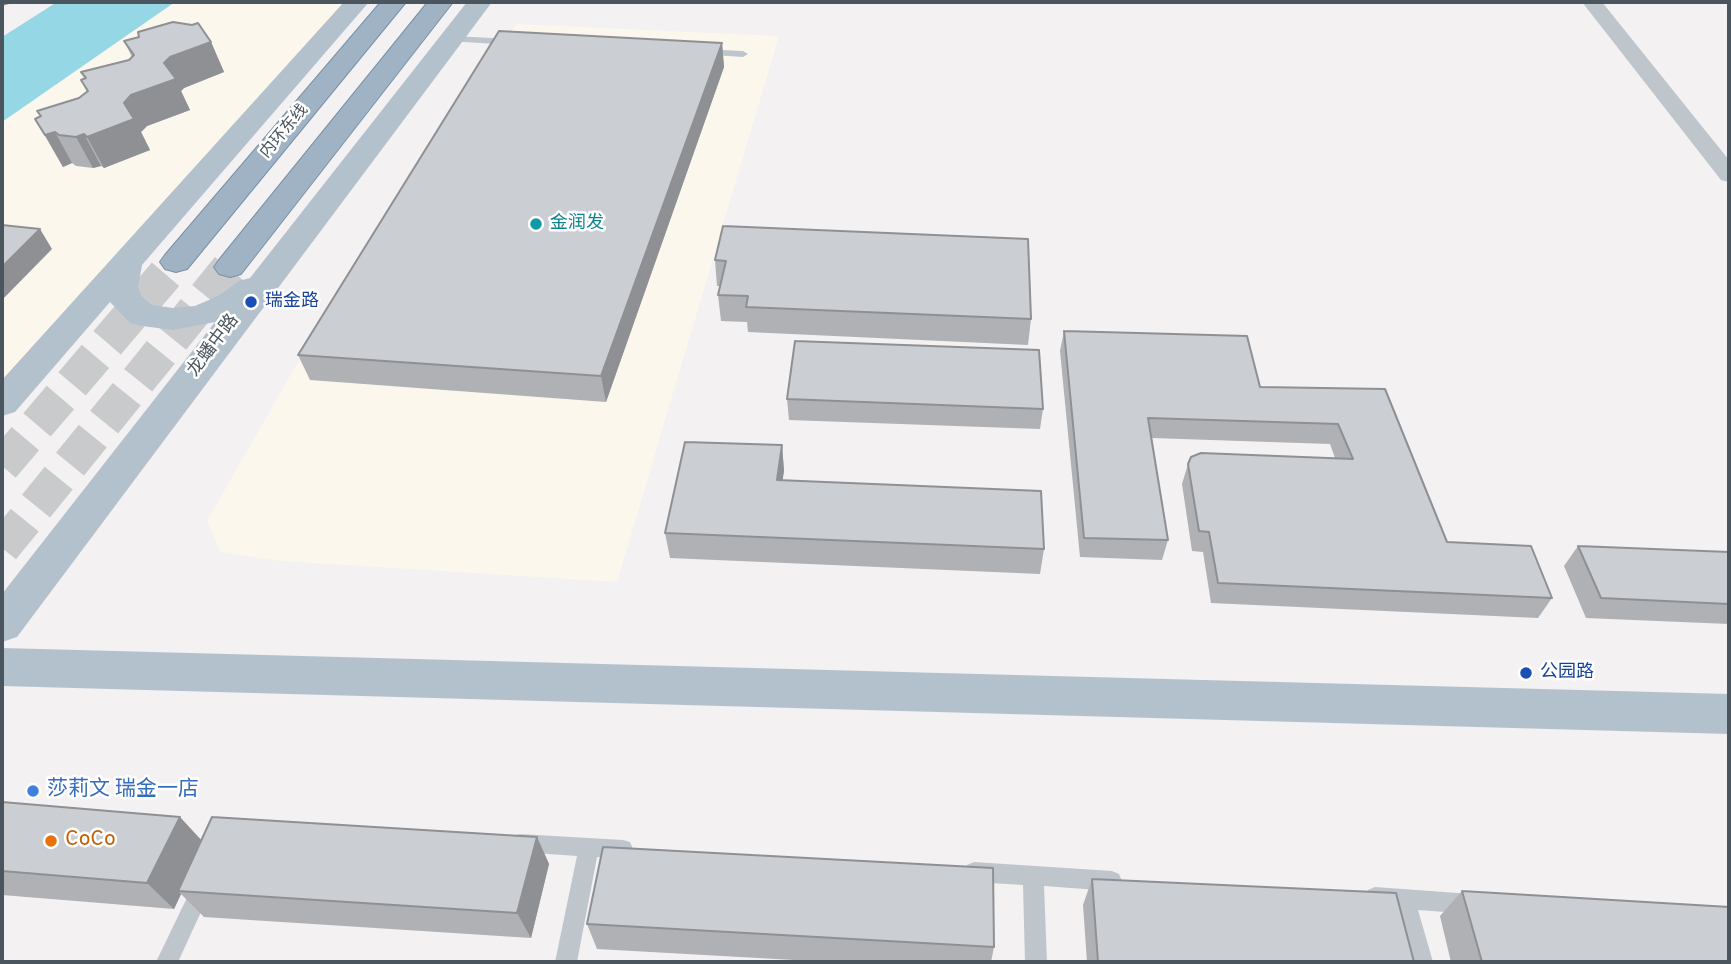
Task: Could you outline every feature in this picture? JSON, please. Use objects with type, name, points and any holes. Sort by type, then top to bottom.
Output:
[{"type":"highway","name":"内环东线","points":[[176,262],[394,2]]},
{"type":"highway","points":[[230,267],[441,2]]},
{"type":"main road","points":[[2,402],[357,2]]},
{"type":"main road","name":"龙蟠中路","points":[[2,625],[480,2]]},
{"type":"main road","points":[[126,264],[122,287],[127,302],[142,316],[173,319],[200,316],[230,304],[270,274]]},
{"type":"main road","points":[[2,667],[1729,714]]},
{"type":"street","points":[[1592,2],[1729,174]]},
{"type":"lane","points":[[452,38],[521,42]]},
{"type":"lane","points":[[687,51],[743,54]]},
{"type":"lane","points":[[507,842],[645,851]]},
{"type":"lane","points":[[566,962],[589,847]]},
{"type":"lane","points":[[950,871],[1129,882]]},
{"type":"lane","points":[[167,962],[208,875]]},
{"type":"lane","points":[[1033,876],[1036,962]]},
{"type":"lane","points":[[1350,896],[1486,905]]},
{"type":"lane","points":[[1405,899],[1422,962]]},
{"type":"shaded area","points":[[175,2],[357,2],[221,155],[2,389],[2,122]]},
{"type":"shaded area","points":[[516,24],[779,36],[617,582],[280,561],[220,552],[207,521],[334,299]]},
{"type":"water","points":[[57,2],[175,2],[2,122],[2,37]]},
{"type":"building","points":[[173,22],[192,25],[198,23],[211,42],[170,57],[164,63],[176,79],[131,95],[124,103],[134,119],[87,137],[84,134],[76,137],[55,132],[45,135],[35,119],[41,116],[37,111],[79,98],[88,91],[81,80],[86,78],[81,72],[129,60],[134,55],[124,41],[139,37],[138,32]]},
{"type":"building","name":"金润发","points":[[499,31],[722,43],[601,376],[298,355]]},
{"type":"building","points":[[2,225],[40,229],[2,267]]},
{"type":"building","points":[[723,226],[1028,239],[1031,319],[746,307],[748,296],[718,295],[726,261],[715,260]]},
{"type":"building","points":[[1064,331],[1247,336],[1260,387],[1385,389],[1447,542],[1531,546],[1552,598],[1218,583],[1209,532],[1199,531],[1188,464],[1191,457],[1201,453],[1353,459],[1338,424],[1148,418],[1168,540],[1084,538]]},
{"type":"building","points":[[795,341],[1039,350],[1043,409],[787,399]]},
{"type":"building","points":[[685,442],[782,445],[777,480],[1041,491],[1044,549],[665,533]]},
{"type":"building","points":[[1578,546],[1729,552],[1729,604],[1601,598]]},
{"type":"building","points":[[2,802],[180,817],[147,883],[2,871]]},
{"type":"building","points":[[212,817],[537,837],[517,913],[178,891]]},
{"type":"building","points":[[603,847],[993,868],[994,947],[587,924]]},
{"type":"building","points":[[1092,879],[1396,893],[1414,962],[1098,962]]},
{"type":"building","points":[[1462,891],[1729,907],[1729,962],[1482,962]]},
{"type":"tunnel","points":[[2,466],[176,262]]},
{"type":"tunnel","points":[[2,548],[230,267]]},
{"type":"place","name":"金润发","points":[[536,224]]},
{"type":"place","name":"瑞金路","points":[[251,302]]},
{"type":"place","name":"公园路","points":[[1526,673]]},
{"type":"place","name":"莎莉文 瑞金一店","points":[[33,791]]},
{"type":"place","name":"CoCo","points":[[51,841]]}]
